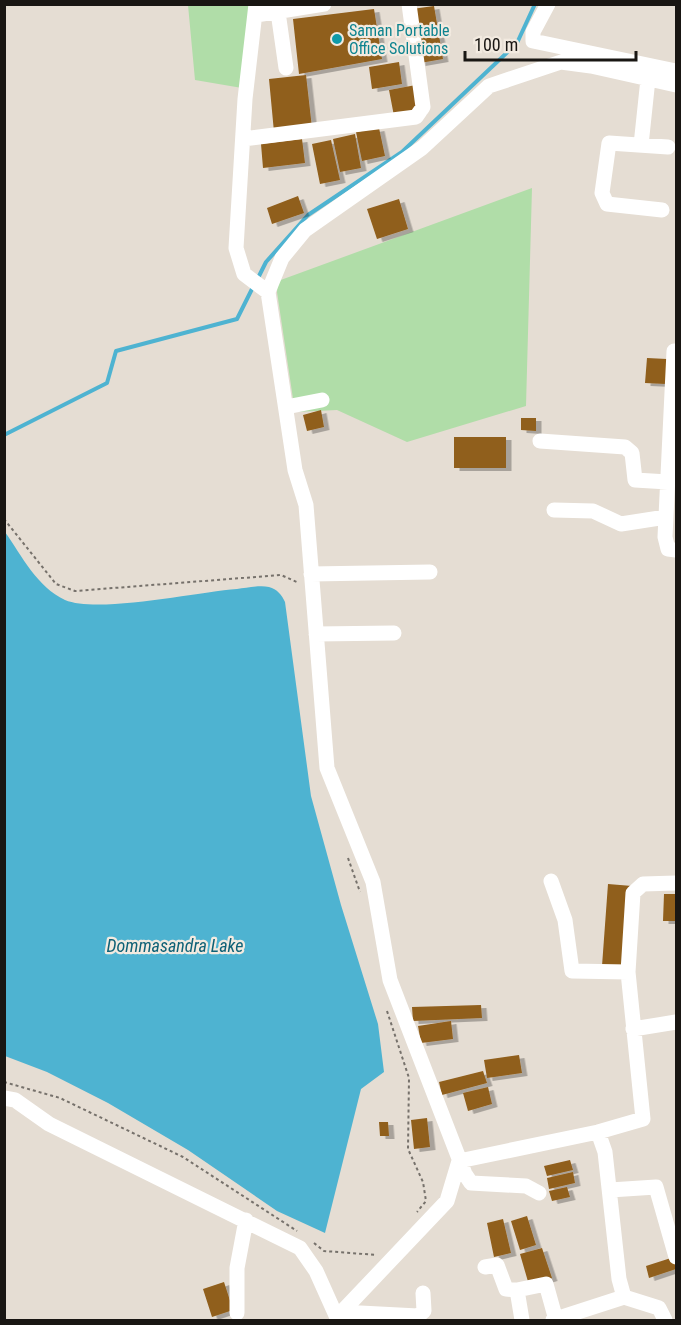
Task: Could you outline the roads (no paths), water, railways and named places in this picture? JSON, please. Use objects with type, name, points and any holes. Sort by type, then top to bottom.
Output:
[{"type":"street","points":[[268,292],[244,274],[236,248],[243,139],[256,10],[278,12],[324,4]]},
{"type":"street","points":[[243,139],[416,117],[421,113],[423,107],[409,4]]},
{"type":"street","points":[[548,4],[533,32],[533,40],[676,71]]},
{"type":"street","points":[[278,12],[286,68]]},
{"type":"street","points":[[539,1193],[526,1186],[471,1183],[459,1161],[390,980],[373,882],[327,768],[306,505],[295,470],[268,292],[282,258],[305,230],[422,148],[489,86],[561,62],[591,66],[676,85]]},
{"type":"street","points":[[641,145],[648,79]]},
{"type":"street","points":[[662,210],[607,204],[603,200],[602,193],[609,143],[668,147]]},
{"type":"street","points":[[674,351],[666,545],[668,549],[676,550]]},
{"type":"street","points":[[286,407],[321,400]]},
{"type":"street","points":[[540,441],[625,447],[632,453],[635,480],[668,482]]},
{"type":"street","points":[[554,510],[593,511],[621,524],[666,517]]},
{"type":"street","points":[[311,574],[430,572]]},
{"type":"street","points":[[316,634],[394,633]]},
{"type":"street","points":[[551,881],[565,920],[572,971],[628,972]]},
{"type":"street","points":[[459,1161],[598,1132],[643,1119],[628,972],[633,893],[643,884],[676,883]]},
{"type":"street","points":[[633,1029],[676,1022]]},
{"type":"street","points":[[4,1098],[15,1100],[49,1124],[300,1248],[309,1257],[339,1317]]},
{"type":"street","points":[[598,1132],[605,1152],[619,1279],[624,1297]]},
{"type":"street","points":[[339,1317],[447,1202],[459,1161]]},
{"type":"street","points":[[610,1190],[656,1187],[676,1257]]},
{"type":"street","points":[[237,1313],[237,1268],[246,1220]]},
{"type":"street","points":[[485,1267],[497,1265],[506,1289],[517,1290],[546,1284],[555,1320],[624,1297],[659,1308],[665,1320]]},
{"type":"street","points":[[517,1290],[522,1320]]},
{"type":"street","points":[[339,1317],[418,1316],[424,1311],[423,1293]]},
{"type":"water","name":"Dommasandra Lake","points":[[5,532],[24,561],[46,587],[65,600],[80,604],[100,605],[148,601],[261,586],[274,589],[285,602],[311,796],[341,905],[378,1024],[384,1072],[361,1089],[325,1233],[277,1211],[188,1150],[108,1103],[47,1072],[5,1056]]},
{"type":"waterway","points":[[258,278],[266,262],[308,215],[402,152],[517,43],[535,4]]},
{"type":"waterway","points":[[4,435],[107,383],[116,351],[237,319],[253,287]]},
{"type":"place","name":"Saman Portable Office Solutions","points":[[337,39]]}]
